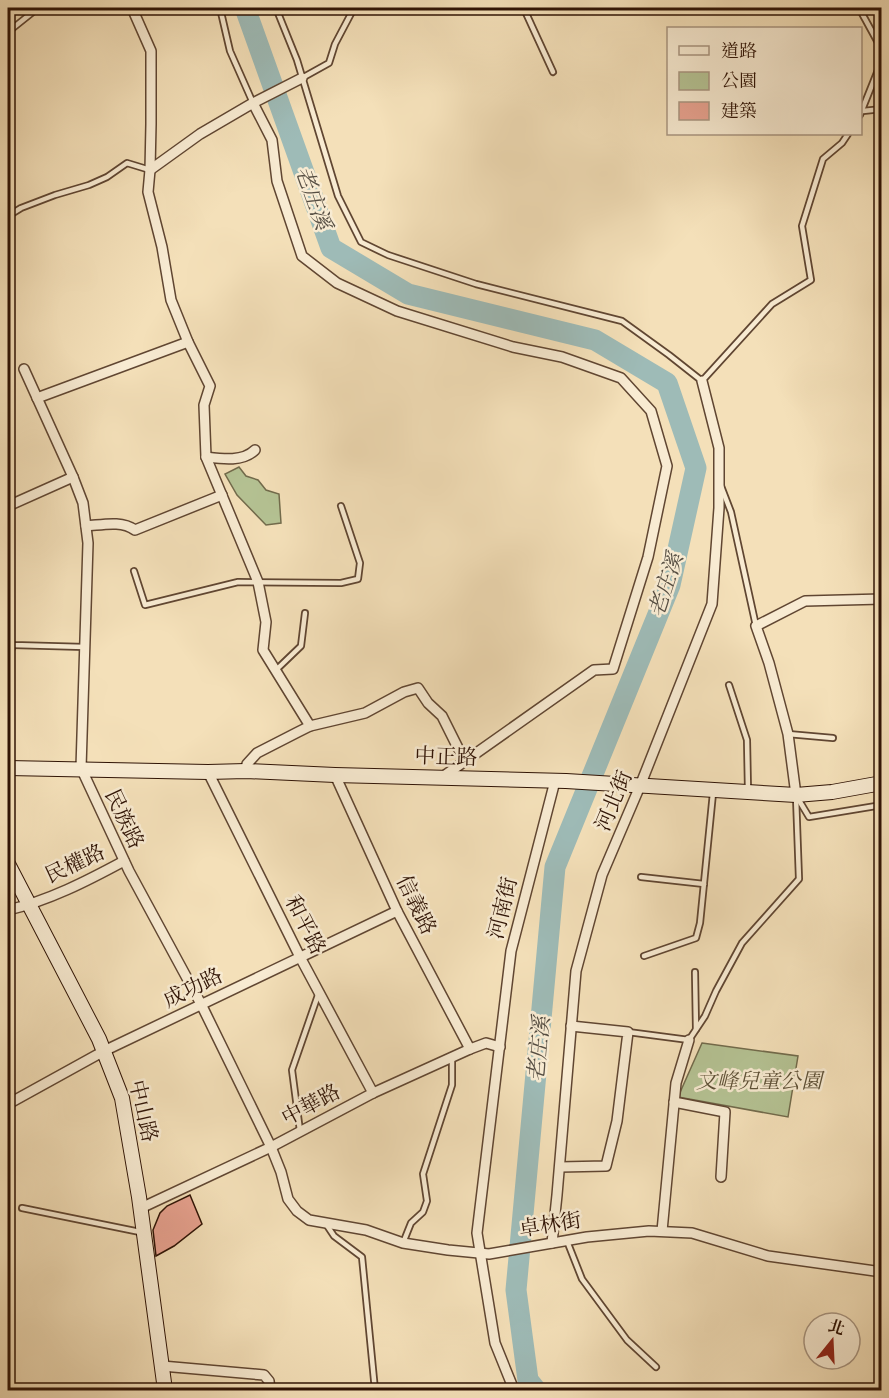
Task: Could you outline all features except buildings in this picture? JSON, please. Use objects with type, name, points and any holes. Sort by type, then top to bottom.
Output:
[{"type":"street","points":[[132,8],[151,51],[148,192],[162,247],[171,300],[188,342],[210,386],[204,405],[206,458],[258,582],[266,622],[263,650],[310,726]]},
{"type":"street","points":[[150,170],[200,134],[302,78]]},
{"type":"street","points":[[253,103],[272,140],[277,181],[302,256],[337,283],[397,311],[513,347],[562,357],[621,378],[651,411],[667,466],[648,557],[613,669],[594,670],[441,778]]},
{"type":"street","points":[[37,398],[188,342]]},
{"type":"street","name":"民族路","points":[[24,369],[83,503],[88,543],[81,768],[124,861],[201,1004],[270,1147]]},
{"type":"street","name":"河北街","points":[[552,1243],[576,971],[602,875],[712,604],[719,508],[719,448],[702,381]]},
{"type":"street","points":[[206,458],[225,459],[251,455],[255,450]]},
{"type":"street","points":[[8,506],[73,477]]},
{"type":"street","points":[[86,526],[128,525],[135,530],[222,495]]},
{"type":"street","points":[[796,795],[789,734],[756,626],[805,601],[882,599]]},
{"type":"street","points":[[246,771],[247,764],[257,753],[276,742],[310,726],[365,713],[404,692],[418,688],[428,704],[442,716],[465,762]]},
{"type":"street","name":"中正路","points":[[8,768],[246,771],[560,781],[796,795],[832,792],[882,783]]},
{"type":"street","name":"和平路","points":[[208,772],[300,957],[373,1093]]},
{"type":"street","name":"信義路","points":[[335,775],[397,911],[470,1049]]},
{"type":"street","name":"河南街","points":[[514,1390],[495,1343],[477,1233],[510,951],[560,781]]},
{"type":"street","name":"民權路","points":[[8,910],[29,905],[95,877],[124,861]]},
{"type":"street","name":"中山路","points":[[8,864],[99,1039],[122,1098],[141,1208],[165,1390]]},
{"type":"street","name":"成功路","points":[[8,1104],[104,1051],[397,911]]},
{"type":"street","points":[[560,1167],[606,1166],[617,1121],[628,1032],[571,1026]]},
{"type":"street","points":[[662,1231],[676,1083],[690,1040]]},
{"type":"street","name":"中華路","points":[[141,1208],[270,1147],[373,1093],[470,1049],[486,1044],[500,1047]]},
{"type":"street","points":[[675,1102],[725,1112],[721,1177]]},
{"type":"street","name":"卓林街","points":[[270,1147],[281,1172],[288,1199],[297,1211],[309,1220],[366,1230],[404,1244],[489,1254],[567,1241],[662,1231],[692,1233],[768,1256],[882,1272]]},
{"type":"street","points":[[162,1366],[264,1375],[269,1381],[270,1390]]},
{"type":"lane","points":[[8,32],[38,8]]},
{"type":"lane","points":[[220,8],[230,51],[253,103]]},
{"type":"lane","points":[[276,8],[302,78],[338,196],[361,242],[388,255],[476,284],[622,321],[702,381],[772,304],[811,280],[802,226],[823,159],[842,143],[847,135]]},
{"type":"lane","points":[[302,78],[329,63],[335,44],[354,8]]},
{"type":"lane","points":[[525,8],[553,72]]},
{"type":"lane","points":[[859,8],[882,50]]},
{"type":"lane","points":[[862,113],[882,60]]},
{"type":"lane","points":[[862,113],[882,109]]},
{"type":"lane","points":[[8,216],[21,208],[54,195],[107,177],[127,163],[150,170]]},
{"type":"lane","points":[[719,479],[731,512],[756,626]]},
{"type":"lane","points":[[134,571],[145,605],[238,582],[341,583],[358,579],[360,563],[341,506]]},
{"type":"lane","points":[[276,670],[301,646],[305,613]]},
{"type":"lane","points":[[8,638],[14,645],[85,647]]},
{"type":"lane","points":[[8,658],[14,645]]},
{"type":"lane","points":[[729,685],[747,740],[747,792]]},
{"type":"lane","points":[[789,734],[833,738]]},
{"type":"lane","points":[[644,956],[696,938],[700,923],[713,790]]},
{"type":"lane","points":[[796,795],[810,818],[882,805]]},
{"type":"lane","points":[[628,1032],[690,1040],[705,1016],[742,943],[799,879],[796,795]]},
{"type":"lane","points":[[641,877],[704,884]]},
{"type":"lane","points":[[695,972],[696,1029]]},
{"type":"lane","points":[[300,1131],[292,1070],[319,992]]},
{"type":"lane","points":[[404,1244],[411,1223],[423,1212],[427,1202],[423,1174],[452,1085],[452,1058]]},
{"type":"lane","points":[[22,1208],[144,1233]]},
{"type":"lane","points":[[325,1223],[334,1236],[362,1257],[375,1390]]},
{"type":"lane","points":[[567,1241],[582,1279],[627,1340],[656,1367]]},
{"type":"green space","points":[[239,467],[246,476],[258,480],[266,490],[279,494],[281,523],[266,525],[237,495],[225,474]]},
{"type":"green space","name":"文峰兒童公園","points":[[702,1043],[798,1056],[788,1117],[678,1097]]},
{"type":"waterway","name":"老庄溪","points":[[245,8],[331,248],[408,294],[595,340],[667,383],[696,468],[670,585],[555,867],[516,1290],[528,1380],[536,1390]]}]
